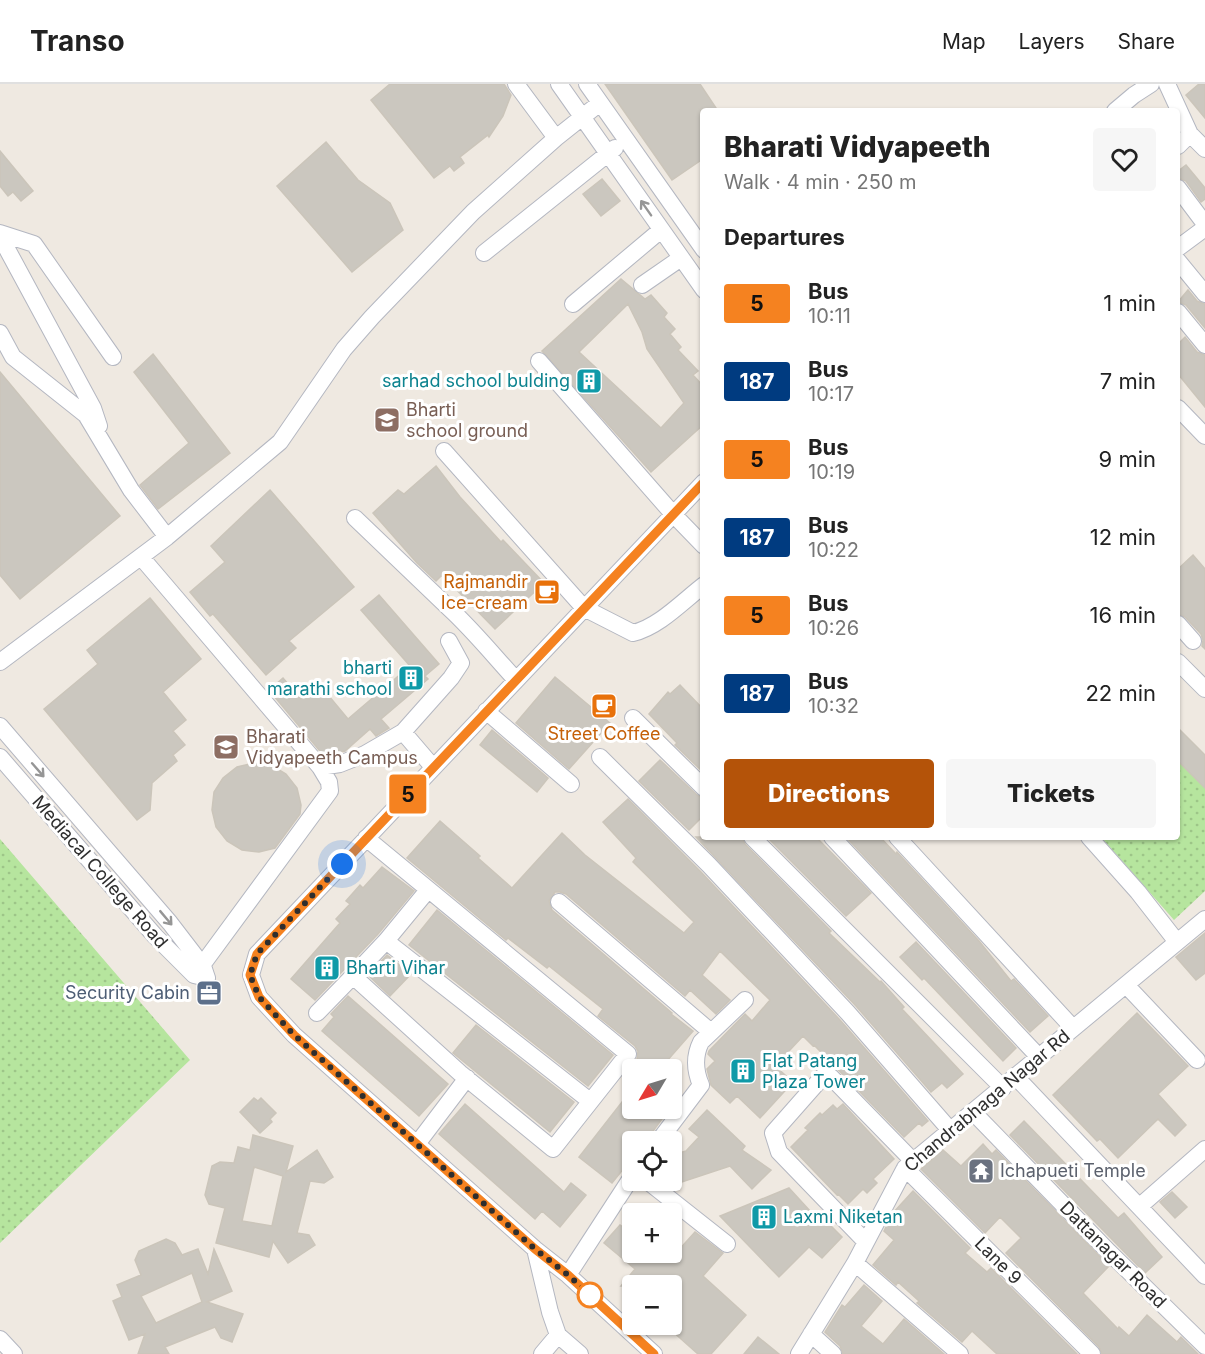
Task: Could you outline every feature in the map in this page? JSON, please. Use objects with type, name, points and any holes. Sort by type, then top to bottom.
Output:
[{"type":"street","points":[[516,84],[556,138]]},
{"type":"street","points":[[559,84],[700,284]]},
{"type":"street","points":[[587,84],[700,244]]},
{"type":"street","points":[[1119,108],[1151,84]]},
{"type":"street","points":[[1167,84],[1178,108]]},
{"type":"street","points":[[0,662],[167,537],[280,442],[344,349],[372,317],[473,212],[581,116],[600,103]]},
{"type":"street","points":[[1180,112],[1190,134],[1205,148]]},
{"type":"street","points":[[1180,144],[1190,134]]},
{"type":"street","points":[[484,253],[626,141]]},
{"type":"street","points":[[1180,191],[1205,226],[1180,246]]},
{"type":"street","points":[[573,304],[661,230]]},
{"type":"street","points":[[0,234],[93,408],[108,452]]},
{"type":"street","points":[[0,234],[34,244],[113,357]]},
{"type":"street","points":[[642,285],[681,258]]},
{"type":"street","points":[[1181,272],[1205,294]]},
{"type":"street","points":[[1180,314],[1205,345]]},
{"type":"street","points":[[0,333],[7,360],[86,415],[131,490],[167,537]]},
{"type":"street","points":[[539,361],[700,542]]},
{"type":"street","points":[[1180,410],[1205,436]]},
{"type":"street","points":[[444,450],[584,608],[633,633],[643,631],[700,588]]},
{"type":"street","points":[[654,1354],[568,1275],[535,1249],[294,1035],[259,997],[250,975],[257,954],[700,486]]},
{"type":"street","points":[[354,518],[450,609],[516,680]]},
{"type":"street","points":[[0,726],[170,923],[201,973],[330,791],[330,782],[320,767],[141,557]]},
{"type":"street","points":[[1180,626],[1192,641]]},
{"type":"street","points":[[320,767],[340,764],[365,754],[403,732],[451,678],[460,663],[449,641]]},
{"type":"street","points":[[1180,664],[1205,689]]},
{"type":"street","points":[[486,711],[571,784]]},
{"type":"street","points":[[633,718],[700,784]]},
{"type":"street","points":[[403,732],[434,767]]},
{"type":"street","name":"Mediacal College Road","points":[[0,757],[155,936],[201,973]]},
{"type":"street","points":[[600,757],[709,865],[848,1013],[950,1130]]},
{"type":"street","points":[[353,976],[464,1075],[553,1149],[628,1054],[366,838]]},
{"type":"street","points":[[755,840],[1003,1088]]},
{"type":"street","points":[[835,840],[1039,1057]]},
{"type":"street","points":[[900,840],[1073,1028]]},
{"type":"street","points":[[1092,840],[1138,892],[1177,942]]},
{"type":"street","points":[[316,1013],[386,941],[428,890]]},
{"type":"street","points":[[559,902],[711,1032]]},
{"type":"street","name":"Chandrabhaga Nagar Rd","points":[[799,1354],[855,1263],[865,1241],[909,1165],[1205,919]]},
{"type":"street","points":[[386,941],[590,1101]]},
{"type":"street","points":[[1126,985],[1197,1060]]},
{"type":"street","points":[[666,1131],[701,1085],[697,1075],[697,1051],[701,1042],[745,1000]]},
{"type":"street","points":[[413,1140],[464,1075]]},
{"type":"street","name":"Lane 9","points":[[865,1241],[779,1152],[773,1133],[828,1076],[909,1165],[1092,1354]]},
{"type":"street","points":[[1015,1076],[1204,1272]]},
{"type":"street","name":"Dattanagar Road","points":[[972,1112],[1205,1346]]},
{"type":"street","points":[[1140,1206],[1205,1149]]},
{"type":"street","points":[[568,1275],[623,1191]]},
{"type":"street","points":[[660,1191],[727,1244]]},
{"type":"street","points":[[535,1249],[558,1335],[580,1354]]},
{"type":"street","points":[[855,1263],[960,1354]]},
{"type":"street","points":[[811,1334],[834,1354]]},
{"type":"street","points":[[542,1354],[558,1335]]},
{"type":"street","points":[[0,1339],[14,1354]]},
{"type":"green space","points":[[1180,758],[1205,785],[1205,891],[1174,920],[1104,840],[1180,840]]},
{"type":"green space","points":[[0,839],[190,1060],[0,1243]]},
{"type":"building","points":[[390,84],[504,84],[511,95],[503,116],[489,137],[488,135],[460,157],[464,163],[454,171],[450,166],[434,178],[371,100]]},
{"type":"building","points":[[605,84],[700,84],[716,108],[700,108],[700,161],[672,180]]},
{"type":"building","points":[[1199,84],[1205,84],[1205,118],[1186,95]]},
{"type":"building","points":[[326,142],[358,180],[390,203],[403,230],[352,272],[277,186]]},
{"type":"building","points":[[0,151],[33,191],[21,201],[13,192],[8,196],[0,186]]},
{"type":"building","points":[[1186,165],[1205,188],[1205,199],[1201,202],[1186,181],[1180,179],[1180,170]]},
{"type":"building","points":[[602,179],[620,201],[601,216],[583,194]]},
{"type":"building","name":"sarhad school bulding","points":[[621,279],[645,299],[651,295],[667,313],[664,317],[675,329],[670,334],[681,347],[678,350],[698,371],[693,375],[700,383],[700,428],[651,472],[542,351]],"holes":[[[628,304],[642,332],[647,349],[684,403],[661,428],[579,352]]]},
{"type":"building","points":[[1188,290],[1197,301],[1205,304],[1205,328],[1186,305],[1180,303]]},
{"type":"building","points":[[1185,337],[1197,352],[1205,355],[1205,407],[1180,376],[1180,342]]},
{"type":"building","points":[[153,354],[230,453],[158,509],[140,485],[189,443],[134,372]]},
{"type":"building","points":[[0,372],[120,516],[20,599],[0,575]]},
{"type":"building","points":[[436,466],[460,497],[501,542],[503,540],[544,583],[495,629],[442,575],[436,581],[417,563],[373,513],[398,490],[404,494]]},
{"type":"building","points":[[270,490],[354,587],[289,641],[296,648],[266,675],[213,614],[210,616],[190,592],[225,562],[211,546]]},
{"type":"building","points":[[1193,555],[1205,569],[1205,649],[1202,646],[1201,634],[1180,615],[1180,567]]},
{"type":"building","name":"bharti marathi school","points":[[379,595],[439,664],[425,676],[428,679],[381,719],[389,728],[376,736],[370,729],[345,751],[338,753],[336,751],[324,756],[269,690],[283,678],[301,699],[319,684],[348,719],[410,666],[361,610]]},
{"type":"building","points":[[150,598],[201,659],[163,692],[186,720],[173,731],[185,745],[173,755],[177,761],[152,783],[150,810],[137,820],[44,709],[98,664],[87,650]]},
{"type":"building","points":[[555,677],[610,723],[569,769],[516,723]]},
{"type":"building","points":[[680,685],[700,706],[700,769],[675,745],[677,743],[649,714],[668,692],[670,694]]},
{"type":"building","points":[[492,730],[548,778],[537,792],[480,745]]},
{"type":"building","points":[[1180,730],[1205,755],[1205,788],[1180,763]]},
{"type":"building","points":[[660,760],[700,796],[700,819],[689,830],[639,781]]},
{"type":"building","points":[[254,763],[271,765],[286,774],[297,788],[301,805],[300,814],[275,848],[259,852],[242,850],[227,841],[216,827],[212,810],[214,792],[223,778],[237,767]]},
{"type":"building","points":[[628,799],[701,872],[840,1020],[928,1121],[922,1126],[919,1123],[904,1137],[803,1036],[775,1066],[793,1082],[760,1118],[737,1096],[730,1103],[711,1085],[707,1069],[715,1061],[708,1054],[709,1051],[745,1014],[752,1021],[770,1000],[720,951],[702,975],[730,1000],[716,1014],[690,990],[685,996],[566,894],[555,892],[549,901],[552,910],[693,1031],[669,1059],[637,1059],[638,1051],[635,1046],[598,1016],[603,1009],[549,966],[547,968],[508,938],[506,940],[407,858],[440,821],[512,888],[562,833],[585,855],[684,933],[694,922],[633,862],[636,858],[603,822]]},
{"type":"building","points":[[696,837],[700,837],[700,840],[743,840],[831,931],[829,933],[881,981],[904,1007],[902,1009],[963,1074],[947,1088],[942,1083],[931,1092],[856,1006]]},
{"type":"building","points":[[770,840],[819,840],[871,893],[846,916]]},
{"type":"building","points":[[849,840],[883,840],[896,854],[897,852],[979,941],[1011,981],[1014,979],[1048,1016],[1030,1032]]},
{"type":"building","points":[[382,867],[414,891],[378,934],[315,1000],[291,979],[340,923],[336,919],[350,904],[346,901],[360,885],[363,888]]},
{"type":"building","points":[[437,910],[613,1055],[588,1086],[409,945]]},
{"type":"building","points":[[1205,933],[1205,973],[1196,980],[1176,957]]},
{"type":"building","points":[[916,942],[1016,1048],[1003,1061],[924,978],[922,980],[900,957]]},
{"type":"building","points":[[387,955],[411,974],[390,996],[368,975]]},
{"type":"building","points":[[348,996],[448,1084],[419,1116],[322,1031],[334,1017],[331,1014]]},
{"type":"building","points":[[1137,1013],[1188,1066],[1158,1094],[1186,1125],[1175,1136],[1158,1119],[1118,1158],[1100,1139],[1097,1141],[1053,1095]]},
{"type":"building","points":[[476,1025],[574,1102],[550,1132],[453,1053]]},
{"type":"building","points":[[254,1098],[258,1101],[261,1098],[276,1113],[270,1119],[272,1122],[260,1133],[240,1112]]},
{"type":"building","points":[[622,1102],[622,1119],[662,1119],[653,1131],[622,1131],[622,1171],[612,1183],[579,1157]]},
{"type":"building","points":[[465,1104],[564,1192],[571,1183],[586,1195],[560,1227],[542,1211],[535,1219],[439,1134]]},
{"type":"building","points":[[843,1104],[894,1159],[873,1179],[877,1183],[867,1193],[863,1189],[848,1204],[791,1147],[808,1130],[805,1128],[820,1113],[822,1115],[833,1105],[837,1109]]},
{"type":"building","points":[[707,1110],[745,1146],[742,1150],[771,1170],[752,1189],[730,1166],[682,1182],[682,1152],[686,1151],[699,1137],[689,1129]]},
{"type":"building","points":[[1024,1121],[1118,1218],[1124,1213],[1162,1257],[1145,1273],[1010,1135]]},
{"type":"building","points":[[253,1135],[293,1146],[286,1172],[317,1150],[333,1177],[324,1183],[310,1181],[297,1233],[309,1235],[315,1245],[288,1263],[273,1241],[269,1257],[216,1243],[225,1208],[209,1204],[205,1195],[212,1166],[220,1162],[234,1163],[238,1147],[250,1150]],"holes":[[[254,1167],[283,1176],[272,1226],[242,1221]]]},
{"type":"building","points":[[983,1144],[992,1154],[996,1150],[1109,1266],[1083,1293],[1118,1329],[1119,1327],[1129,1336],[1147,1315],[1177,1342],[1181,1337],[1198,1354],[1102,1354],[1099,1347],[1006,1253],[1021,1238],[1000,1217],[985,1233],[921,1169],[943,1150],[961,1166]]},
{"type":"building","name":"Laxmi Niketan","points":[[789,1188],[822,1224],[826,1221],[842,1237],[822,1258],[809,1247],[779,1277],[720,1216]]},
{"type":"building","points":[[913,1191],[970,1248],[965,1253],[987,1272],[991,1268],[1077,1354],[997,1354],[972,1331],[962,1342],[917,1303],[919,1301],[898,1282],[896,1285],[873,1265],[894,1240],[884,1231],[893,1213]]},
{"type":"building","points":[[1172,1192],[1187,1207],[1175,1218],[1160,1202]]},
{"type":"building","points":[[620,1225],[622,1226],[622,1258],[604,1243]]},
{"type":"building","points":[[695,1232],[723,1253],[703,1276],[746,1315],[711,1354],[698,1354],[677,1335],[682,1335],[682,1275],[630,1275],[635,1269],[628,1263],[682,1263],[682,1246]]},
{"type":"building","points":[[166,1239],[175,1243],[182,1255],[198,1249],[208,1274],[214,1249],[232,1291],[207,1302],[243,1314],[232,1342],[221,1338],[215,1327],[165,1347],[169,1354],[138,1354],[145,1334],[129,1340],[113,1301],[122,1297],[117,1285],[141,1275],[135,1260],[139,1251]],"holes":[[[192,1273],[202,1302],[156,1323],[141,1296]]]},
{"type":"building","points":[[864,1285],[882,1301],[861,1326],[883,1344],[904,1319],[944,1354],[843,1354],[840,1346],[825,1332],[842,1305],[845,1307]]},
{"type":"building","points":[[758,1337],[779,1354],[744,1354]]},
{"type":"bus line","name":"5","points":[[654,1354],[568,1275],[535,1249],[294,1035],[259,997],[250,975],[257,954],[700,486]]},
{"type":"place","name":"sarhad school bulding","points":[[589,381]]},
{"type":"place","name":"Bharti school ground","points":[[387,420]]},
{"type":"place","name":"Rajmandir Ice-cream","points":[[547,592]]},
{"type":"place","name":"bharti marathi school","points":[[411,678]]},
{"type":"place","name":"Street Coffee","points":[[604,706]]},
{"type":"place","name":"Bharati Vidyapeeth Campus","points":[[226,747]]},
{"type":"place","name":"Bharti Vihar","points":[[327,968]]},
{"type":"place","name":"Security Cabin","points":[[209,993]]},
{"type":"place","name":"Flat Patang Plaza Tower","points":[[743,1071]]},
{"type":"place","name":"Ichapueti Temple","points":[[981,1171]]},
{"type":"place","name":"Laxmi Niketan","points":[[764,1217]]},
{"type":"route","points":[[342,864],[257,954],[250,975],[259,997],[294,1035],[590,1295]]}]
